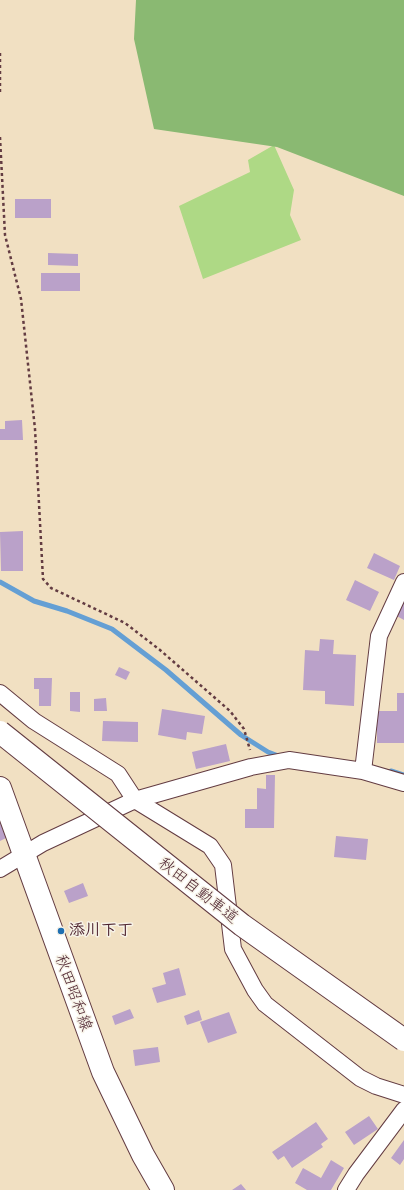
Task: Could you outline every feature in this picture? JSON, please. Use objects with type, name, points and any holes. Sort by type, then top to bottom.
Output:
[{"type":"main road","name":"秋田自動車道","points":[[0,732],[242,925],[404,1040]]},
{"type":"main road","name":"秋田昭和線","points":[[0,788],[25,854],[56,948],[102,1072],[143,1155],[163,1190]]},
{"type":"street","points":[[363,767],[379,636],[404,582]]},
{"type":"street","points":[[0,693],[34,720],[118,774],[135,800],[210,846],[224,872],[233,950],[255,990],[265,1004],[360,1078],[376,1086],[404,1095]]},
{"type":"street","points":[[0,869],[25,854],[135,800],[251,767],[289,760],[363,767],[404,783]]},
{"type":"street","points":[[346,1190],[356,1174],[404,1110]]},
{"type":"path","points":[[0,53],[0,94]]},
{"type":"path","points":[[0,136],[4,235],[21,299],[35,429],[43,579],[51,588],[125,623],[160,650],[230,711],[244,729],[251,753]]},
{"type":"green space","points":[[136,0],[404,0],[404,196],[277,147],[154,129],[134,39]]},
{"type":"green space","points":[[274,145],[294,190],[290,215],[301,240],[203,279],[179,206],[250,172],[248,160]]},
{"type":"building","points":[[15,199],[51,199],[51,218],[15,218]]},
{"type":"building","points":[[48,253],[78,254],[78,266],[48,265]]},
{"type":"building","points":[[41,273],[80,273],[80,291],[41,291]]},
{"type":"building","points":[[22,420],[23,440],[0,440],[0,429],[5,429],[5,421]]},
{"type":"building","points":[[23,531],[23,571],[1,571],[0,532]]},
{"type":"building","points":[[374,553],[400,566],[394,580],[367,568]]},
{"type":"building","points":[[355,580],[379,592],[370,611],[346,600]]},
{"type":"building","points":[[404,599],[404,620],[393,614]]},
{"type":"building","points":[[320,639],[334,640],[333,654],[356,655],[354,706],[325,704],[325,691],[303,690],[305,650],[319,651]]},
{"type":"building","points":[[119,667],[130,672],[126,680],[115,675]]},
{"type":"building","points":[[34,678],[52,678],[51,706],[39,706],[39,689],[34,689]]},
{"type":"building","points":[[70,692],[80,692],[80,712],[70,711]]},
{"type":"building","points":[[397,693],[404,693],[404,743],[377,743],[377,711],[397,711]]},
{"type":"building","points":[[106,698],[107,711],[94,711],[94,699]]},
{"type":"building","points":[[162,709],[205,716],[202,734],[187,732],[186,740],[158,735]]},
{"type":"building","points":[[103,721],[138,722],[138,742],[102,741]]},
{"type":"building","points":[[226,744],[230,761],[196,769],[192,752]]},
{"type":"building","points":[[266,775],[275,775],[274,828],[245,828],[245,809],[257,809],[257,788],[266,789]]},
{"type":"building","points":[[0,822],[6,838],[0,841]]},
{"type":"building","points":[[336,836],[368,839],[366,860],[334,857]]},
{"type":"building","points":[[83,883],[88,896],[69,903],[64,891]]},
{"type":"building","points":[[179,968],[186,995],[157,1003],[152,988],[166,984],[163,973]]},
{"type":"building","points":[[130,1009],[134,1018],[115,1025],[112,1016]]},
{"type":"building","points":[[199,1010],[202,1020],[187,1025],[184,1016]]},
{"type":"building","points":[[229,1012],[237,1033],[208,1043],[200,1022]]},
{"type":"building","points":[[158,1047],[160,1062],[135,1066],[133,1050]]},
{"type":"building","points":[[369,1116],[378,1129],[354,1145],[345,1132]]},
{"type":"building","points":[[316,1122],[328,1139],[321,1144],[323,1147],[292,1168],[284,1156],[278,1160],[272,1152]]},
{"type":"building","points":[[404,1140],[404,1159],[400,1165],[391,1158]]},
{"type":"building","points":[[331,1160],[344,1168],[331,1190],[307,1190],[295,1183],[303,1168],[321,1178]]},
{"type":"building","points":[[241,1184],[246,1190],[232,1190]]},
{"type":"waterway","points":[[0,582],[34,601],[67,611],[112,629],[166,670],[241,735],[268,752],[281,757]]},
{"type":"waterway","points":[[391,771],[404,775]]},
{"type":"place","name":"添川下丁","points":[[61,931]]}]
